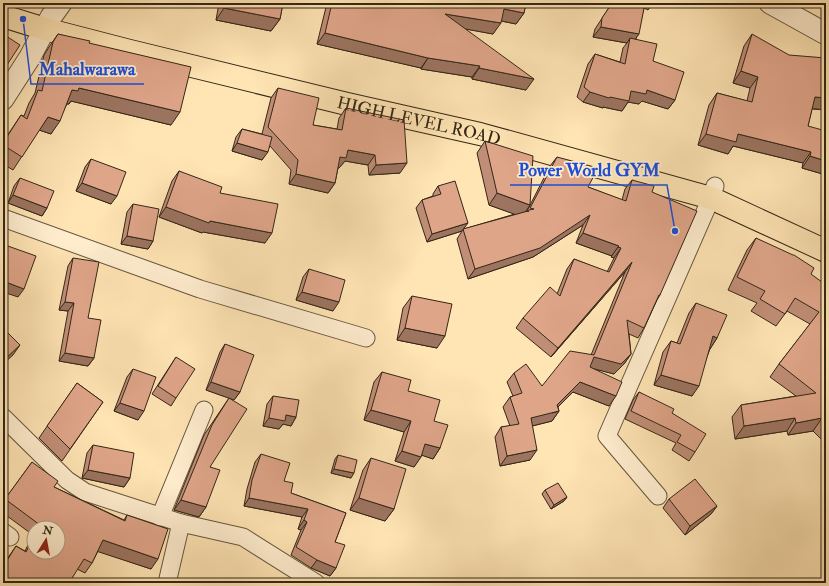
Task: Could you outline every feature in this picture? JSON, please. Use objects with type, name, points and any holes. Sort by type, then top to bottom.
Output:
[{"type":"highway","name":"HIGH LEVEL ROAD","points":[[10,3],[129,38],[483,122],[713,192],[826,237]]},
{"type":"highway","name":"HIGH LEVEL ROAD","points":[[3,16],[52,16]]},
{"type":"highway","name":"HIGH LEVEL ROAD","points":[[713,192],[826,251]]},
{"type":"street","points":[[770,3],[826,34]]},
{"type":"street","points":[[3,99],[30,57],[52,16]]},
{"type":"street","points":[[658,496],[607,436],[713,192]]},
{"type":"street","points":[[3,218],[200,289],[366,338]]},
{"type":"street","points":[[160,517],[204,410]]},
{"type":"street","points":[[3,417],[67,480],[85,492],[181,524],[243,537],[316,583]]},
{"type":"street","points":[[167,583],[181,524]]},
{"type":"building","points":[[225,3],[283,3],[280,19],[224,8]]},
{"type":"building","points":[[332,3],[526,3],[524,13],[504,9],[501,23],[445,14],[534,79],[479,68],[480,66],[428,58],[325,33]]},
{"type":"building","points":[[612,3],[645,3],[639,34],[601,27],[602,18]]},
{"type":"building","points":[[3,34],[20,45],[3,71]]},
{"type":"building","points":[[58,34],[90,41],[89,43],[191,67],[180,112],[79,88],[78,91],[72,90],[60,121],[48,117],[22,157],[3,145],[21,115],[27,119],[38,90],[42,91],[53,42]]},
{"type":"building","points":[[752,34],[789,55],[826,58],[826,98],[815,97],[808,126],[826,131],[826,161],[810,156],[811,152],[738,134],[736,142],[706,134],[717,93],[752,102],[758,77],[741,71]]},
{"type":"building","points":[[630,38],[657,44],[653,61],[684,72],[675,100],[647,90],[646,94],[631,91],[629,101],[609,98],[590,92],[584,87],[595,54],[625,64]]},
{"type":"building","points":[[278,88],[319,98],[313,125],[342,130],[346,108],[404,120],[407,163],[376,165],[375,155],[348,150],[346,158],[340,157],[335,183],[296,174],[298,160],[268,127]]},
{"type":"building","points":[[242,129],[272,137],[268,152],[237,143]]},
{"type":"building","points":[[485,141],[533,156],[530,205],[497,193]]},
{"type":"building","points":[[557,157],[598,168],[588,187],[626,201],[632,180],[654,186],[652,192],[697,211],[644,328],[627,320],[631,354],[621,364],[594,357],[590,367],[622,382],[616,396],[580,382],[557,405],[559,411],[531,418],[537,450],[507,456],[501,427],[519,424],[510,397],[522,393],[514,373],[526,364],[542,386],[570,351],[594,355],[632,262],[558,348],[523,318],[550,287],[560,296],[574,259],[609,272],[621,248],[583,233],[590,215],[540,248],[475,269],[463,229],[528,212],[529,210],[534,209],[530,208]]},
{"type":"building","points":[[91,159],[126,172],[117,196],[82,183]]},
{"type":"building","points":[[179,171],[222,187],[220,193],[278,204],[272,233],[210,221],[209,223],[166,207]]},
{"type":"building","points":[[20,178],[54,191],[47,208],[13,195]]},
{"type":"building","points":[[455,181],[468,223],[432,234],[422,200],[441,194],[438,186]]},
{"type":"building","points":[[133,204],[159,209],[153,241],[127,236]]},
{"type":"building","points":[[756,238],[794,255],[814,268],[811,274],[826,285],[826,422],[822,418],[796,423],[795,418],[744,426],[741,405],[816,393],[779,364],[819,312],[795,298],[785,314],[760,299],[765,291],[737,277]]},
{"type":"building","points":[[5,245],[36,256],[24,289],[3,281],[3,249]]},
{"type":"building","points":[[73,258],[99,262],[88,318],[101,320],[94,358],[65,353],[74,303],[65,302]]},
{"type":"building","points":[[309,269],[345,280],[339,302],[302,292]]},
{"type":"building","points":[[412,296],[452,304],[445,336],[405,328]]},
{"type":"building","points":[[696,303],[727,315],[717,338],[713,336],[699,386],[661,375],[671,341],[680,344]]},
{"type":"building","points":[[3,328],[20,345],[3,361]]},
{"type":"building","points":[[225,344],[254,355],[240,392],[211,382]]},
{"type":"building","points":[[176,357],[195,369],[176,398],[158,386]]},
{"type":"building","points":[[133,369],[156,377],[144,411],[120,403]]},
{"type":"building","points":[[382,372],[411,380],[408,391],[440,400],[434,421],[448,425],[440,448],[425,444],[421,457],[402,451],[411,421],[371,410]]},
{"type":"building","points":[[77,383],[103,402],[70,449],[47,426]]},
{"type":"building","points":[[639,392],[674,409],[672,413],[706,434],[695,452],[677,442],[681,435],[631,411]]},
{"type":"building","points":[[273,396],[299,400],[296,417],[286,415],[285,421],[269,418]]},
{"type":"building","points":[[229,398],[247,409],[210,467],[220,470],[206,507],[181,500],[212,425]]},
{"type":"building","points":[[93,445],[134,453],[130,478],[88,470]]},
{"type":"building","points":[[261,454],[290,463],[284,481],[293,483],[291,493],[346,513],[335,542],[345,545],[336,568],[317,560],[296,547],[307,522],[304,520],[308,509],[249,498],[252,480]]},
{"type":"building","points":[[338,455],[357,460],[354,473],[334,469]]},
{"type":"building","points":[[371,458],[406,469],[394,509],[359,498]]},
{"type":"building","points":[[32,462],[58,481],[54,487],[125,521],[127,515],[168,529],[158,559],[103,540],[92,563],[84,559],[69,583],[13,583],[3,577],[3,567],[16,546],[26,552],[26,560],[66,560],[66,520],[33,520],[5,499]]},
{"type":"building","points":[[695,479],[717,506],[690,526],[669,499]]},
{"type":"building","points":[[558,483],[567,497],[554,505],[545,490]]},
{"type":"place","name":"Mahalwarawa","points":[[23,19]]},
{"type":"place","name":"Power World GYM","points":[[675,231]]}]
